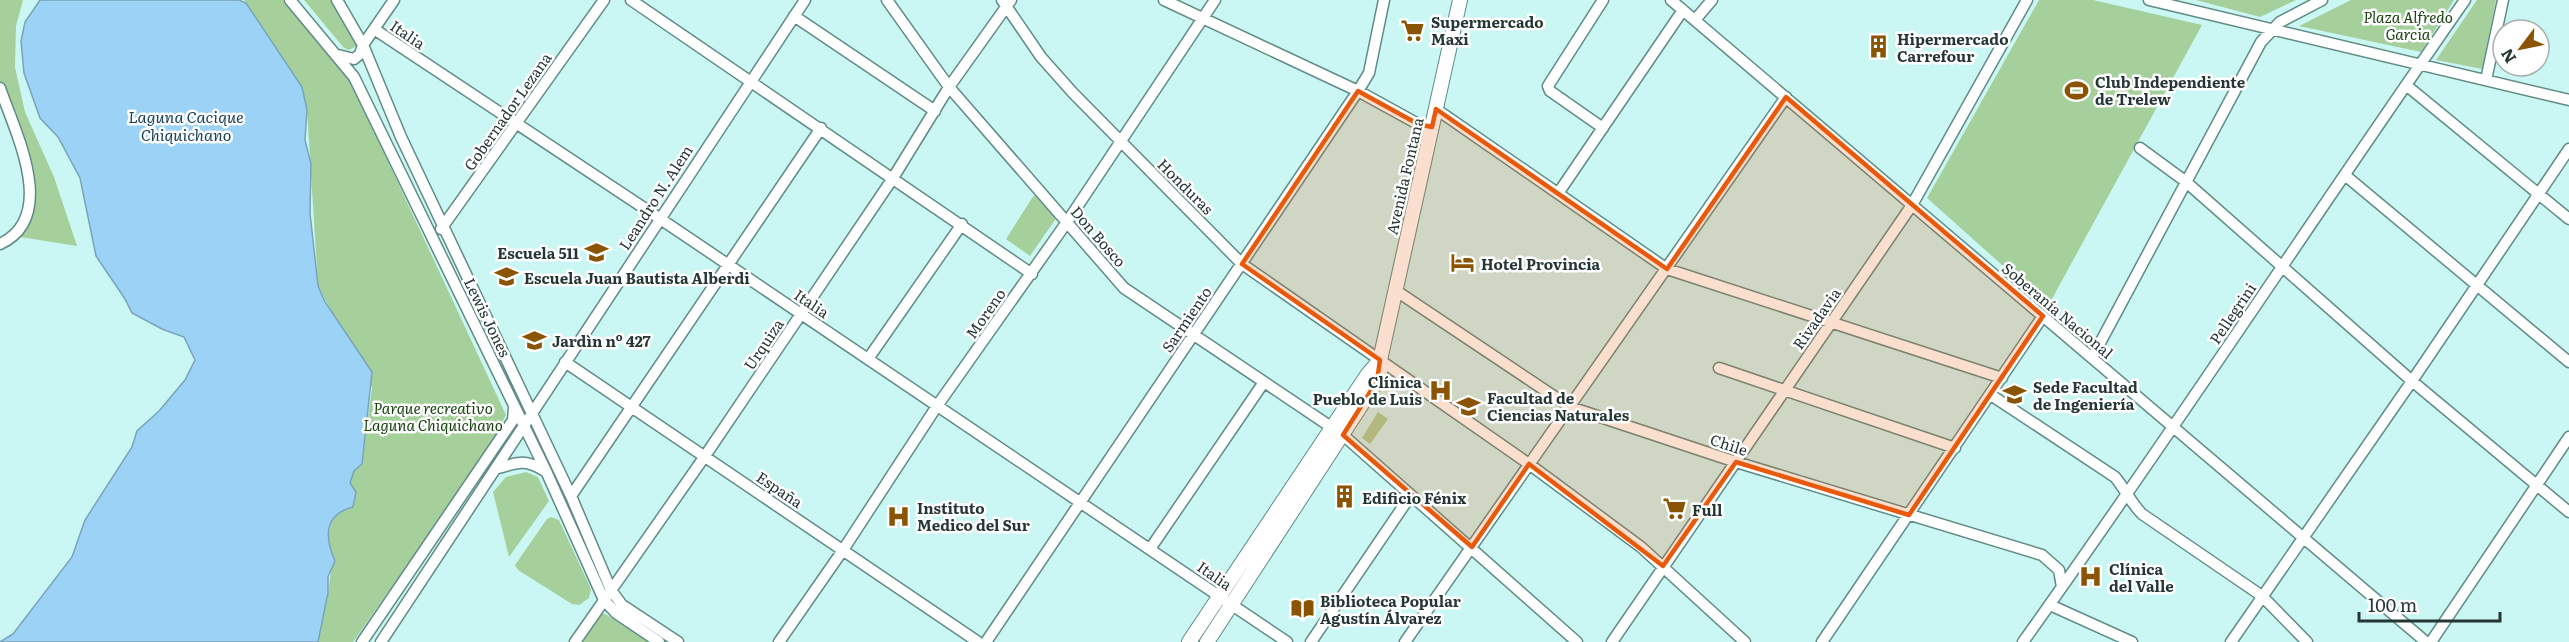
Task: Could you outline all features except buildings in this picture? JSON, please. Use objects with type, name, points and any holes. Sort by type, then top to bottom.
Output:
[{"type":"main road","name":"Avenida Fontana","points":[[1189,642],[1219,596],[1377,381],[1460,0]]},
{"type":"main road","name":"Avenida Fontana","points":[[1207,642],[1338,432]]},
{"type":"street","name":"Lewis Jones","points":[[290,0],[354,77],[546,471],[604,600],[616,613],[659,642]]},
{"type":"street","name":"Lewis Jones","points":[[337,0],[363,45],[400,137],[572,496],[612,590],[622,605],[678,642]]},
{"type":"street","points":[[338,55],[354,59],[360,54],[363,45],[394,0]]},
{"type":"street","name":"Gobernador Lezana","points":[[433,238],[444,226],[604,0]]},
{"type":"street","points":[[630,0],[962,224],[1032,274]]},
{"type":"street","name":"Leandro N. Alem","points":[[381,642],[805,0]]},
{"type":"street","name":"Don Bosco","points":[[887,0],[949,87],[1124,288],[1338,432],[1472,547],[1577,642]]},
{"type":"street","points":[[1164,0],[1358,92],[1418,124],[1432,127]]},
{"type":"street","name":"Moreno","points":[[779,642],[843,550],[937,406],[1032,274],[1215,0]]},
{"type":"street","name":"Sarmiento","points":[[986,642],[1358,92],[1369,73],[1384,0]]},
{"type":"street","points":[[1603,0],[1548,86],[1550,91],[1603,128]]},
{"type":"street","name":"Soberanía Nacional","points":[[1671,0],[2426,642]]},
{"type":"street","points":[[1695,20],[1712,0]]},
{"type":"street","name":"Rivadavia","points":[[1612,642],[1912,205],[2027,0]]},
{"type":"street","points":[[2149,0],[2569,100]]},
{"type":"street","points":[[2092,358],[2251,58],[2273,29],[2288,16],[2322,0]]},
{"type":"street","name":"Pellegrini","points":[[2023,642],[2174,428],[2280,268],[2346,176],[2465,0]]},
{"type":"street","points":[[2486,80],[2502,0]]},
{"type":"street","name":"Urquiza","points":[[575,642],[705,456],[893,178],[949,87],[1006,2]]},
{"type":"street","name":"Honduras","points":[[1006,2],[1041,57],[1242,264],[1529,464],[1664,566],[1745,642]]},
{"type":"street","points":[[1559,192],[1683,10]]},
{"type":"street","points":[[794,16],[935,111]]},
{"type":"street","name":"Italia","points":[[374,29],[659,218],[1287,642]]},
{"type":"street","points":[[2406,86],[2569,219]]},
{"type":"street","points":[[0,88],[21,149],[31,197],[29,212],[23,225],[14,236],[0,244]]},
{"type":"street","points":[[1406,642],[1785,97]]},
{"type":"street","points":[[1436,109],[1559,192],[1667,269],[2002,378]]},
{"type":"street","points":[[572,496],[821,128]]},
{"type":"street","points":[[2140,148],[2185,181],[2280,268],[2569,512]]},
{"type":"street","points":[[2231,642],[2569,149]]},
{"type":"street","points":[[2346,176],[2569,362]]},
{"type":"street","points":[[868,359],[962,224]]},
{"type":"street","name":"Chile","points":[[1395,290],[1570,407],[1736,462],[2042,555],[2059,570],[2062,588]]},
{"type":"street","points":[[1822,642],[2043,316]]},
{"type":"street","name":"España","points":[[565,362],[978,642]]},
{"type":"street","points":[[1719,368],[1955,448]]},
{"type":"street","points":[[1150,549],[1264,382]]},
{"type":"street","points":[[1991,395],[2115,477],[2142,514],[2262,596],[2307,642]]},
{"type":"street","points":[[362,642],[513,420],[514,408]]},
{"type":"street","points":[[2431,642],[2569,437]]},
{"type":"street","points":[[495,469],[524,461],[532,462],[546,471]]},
{"type":"street","points":[[1311,642],[1411,495]]},
{"type":"street","points":[[2050,605],[2132,642]]},
{"type":"highlighted area","points":[[1358,91],[1418,124],[1432,127],[1436,109],[1667,269],[1786,97],[2043,316],[1909,515],[1736,462],[1663,566],[1529,464],[1472,547],[1343,435],[1377,381],[1380,360],[1242,264]]},
{"type":"green space","points":[[0,0],[23,0],[16,26],[15,67],[25,112],[54,177],[77,246],[14,236],[31,197],[0,88]]},
{"type":"green space","name":"Parque recreativo Laguna Chiquichano","points":[[244,0],[283,0],[351,82],[506,415],[487,451],[353,642],[318,642],[335,561],[327,541],[332,520],[343,510],[353,471],[362,463],[372,388],[318,286],[307,110],[302,87]]},
{"type":"green space","points":[[304,0],[334,0],[358,45],[349,50],[344,48]]},
{"type":"green space","name":"Club Independiente de Trelew","points":[[2039,0],[2093,0],[2202,25],[2048,306],[1927,198]]},
{"type":"green space","points":[[2196,0],[2296,0],[2260,17]]},
{"type":"green space","name":"Plaza Alfredo Garcia","points":[[2351,0],[2454,0],[2421,52],[2299,26]]},
{"type":"green space","points":[[2477,0],[2496,0],[2482,69],[2436,60]]},
{"type":"green space","points":[[1034,195],[1057,217],[1030,256],[1006,239]]},
{"type":"green space","points":[[1378,412],[1388,419],[1370,444],[1362,438]]},
{"type":"green space","points":[[526,472],[538,477],[549,501],[509,557],[493,492],[506,477]]},
{"type":"green space","points":[[551,517],[559,520],[591,589],[589,598],[579,605],[572,604],[518,570],[515,565],[547,519]]},
{"type":"green space","points":[[602,613],[607,615],[648,642],[580,642]]},
{"type":"water","name":"Laguna Cacique Chiquichano","points":[[40,0],[239,0],[246,3],[302,87],[307,110],[305,140],[311,164],[310,213],[318,286],[325,302],[372,372],[362,464],[354,471],[350,483],[356,492],[353,507],[336,516],[329,528],[329,544],[335,561],[328,577],[328,593],[318,642],[0,642],[13,634],[72,557],[85,520],[132,447],[137,431],[159,411],[185,380],[195,360],[184,337],[162,329],[132,313],[96,256],[80,178],[58,137],[40,118],[24,73],[21,41],[25,22]]},
{"type":"place","name":"Supermercado Maxi","points":[[1413,30]]},
{"type":"place","name":"Hipermercado Carrefour","points":[[1879,47]]},
{"type":"place","name":"Club Independiente de Trelew","points":[[2077,90]]},
{"type":"place","name":"Escuela 511","points":[[597,252]]},
{"type":"place","name":"Hotel Provincia","points":[[1463,263]]},
{"type":"place","name":"Escuela Juan Bautista Alberdi","points":[[506,277]]},
{"type":"place","name":"Jardìn nº 427","points":[[534,340]]},
{"type":"place","name":"Clínica Pueblo de Luis","points":[[1440,390]]},
{"type":"place","name":"Sede Facultad de Ingeniería","points":[[2015,395]]},
{"type":"place","name":"Facultad de Ciencias Naturales","points":[[1469,406]]},
{"type":"place","name":"Edificio Fénix","points":[[1344,497]]},
{"type":"place","name":"Full","points":[[1674,509]]},
{"type":"place","name":"Instituto Medico del Sur","points":[[899,516]]},
{"type":"place","name":"Clínica del Valle","points":[[2091,577]]},
{"type":"place","name":"Biblioteca Popular Agustín Álvarez","points":[[1302,609]]}]
